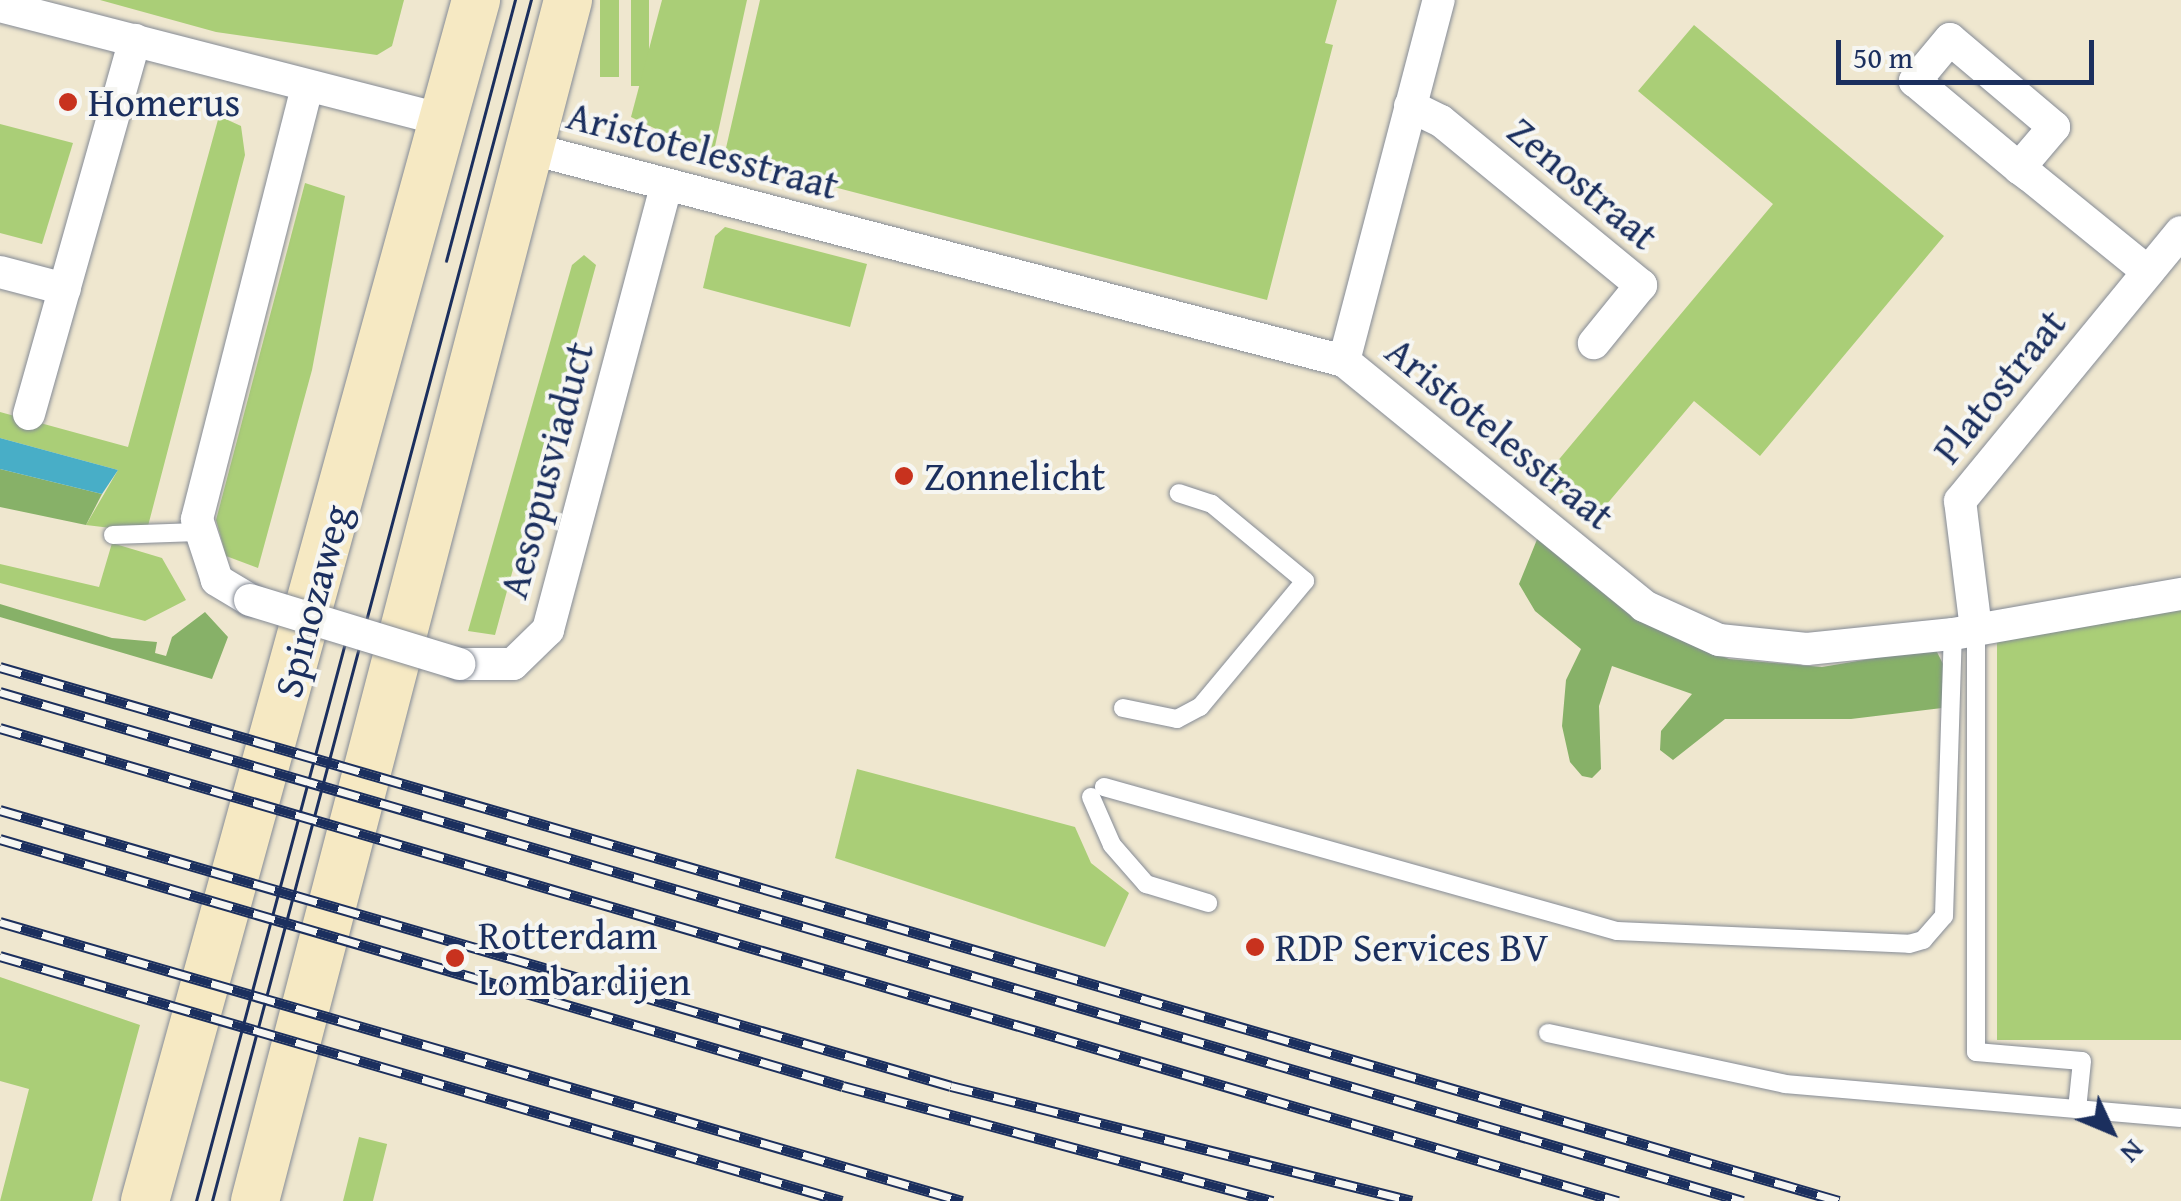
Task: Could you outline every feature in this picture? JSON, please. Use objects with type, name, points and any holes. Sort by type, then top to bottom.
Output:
[{"type":"main road","name":"Spinozaweg","points":[[145,1201],[476,0]]},
{"type":"main road","points":[[255,1201],[568,0]]},
{"type":"street","points":[[1344,361],[1439,0]]},
{"type":"street","points":[[0,6],[307,88],[444,120]]},
{"type":"street","points":[[29,414],[135,40]]},
{"type":"street","points":[[198,532],[307,88]]},
{"type":"street","name":"Zenostraat","points":[[1410,106],[1442,121],[1640,285],[1594,342]]},
{"type":"street","name":"Aristotelesstraat","points":[[528,148],[1344,361],[1644,606],[1704,633],[1807,649],[1964,631],[2181,594]]},
{"type":"street","points":[[2019,168],[2148,272]]},
{"type":"street","name":"Aesopusviaduct","points":[[198,532],[216,580],[250,600],[459,664],[513,664],[548,630],[666,185]]},
{"type":"street","name":"Platostraat","points":[[1964,631],[1960,502],[2181,232]]},
{"type":"street","points":[[0,272],[65,290]]},
{"type":"lane","points":[[1123,708],[1177,720],[1200,708],[1305,581],[1212,504],[1179,493]]},
{"type":"lane","points":[[113,535],[198,532]]},
{"type":"lane","points":[[1208,903],[1146,884],[1112,844],[1098,792],[1616,931],[1909,944],[1944,916],[1964,631]]},
{"type":"lane","points":[[1964,631],[1976,1052],[2082,1062],[2077,1110]]},
{"type":"lane","points":[[1548,1033],[1786,1084],[2181,1118]]},
{"type":"green space","points":[[100,0],[404,0],[392,46],[377,55],[216,32]]},
{"type":"green space","points":[[600,0],[619,0],[619,77],[600,77]]},
{"type":"green space","points":[[631,0],[649,0],[649,86],[631,86]]},
{"type":"green space","points":[[662,0],[747,0],[715,146],[704,152],[631,117]]},
{"type":"green space","points":[[760,0],[1337,0],[1325,43],[1333,45],[1267,300],[734,161],[726,148]]},
{"type":"green space","points":[[1694,25],[1944,236],[1760,456],[1694,401],[1590,524],[1540,482],[1773,204],[1638,91]]},
{"type":"green space","points":[[219,116],[241,126],[245,155],[148,526],[136,531],[86,525],[118,470],[0,438],[0,412],[128,447]]},
{"type":"green space","points":[[0,124],[73,143],[42,244],[0,233]]},
{"type":"green space","points":[[305,183],[345,196],[312,370],[258,568],[226,556],[216,520]]},
{"type":"green space","points":[[725,227],[867,264],[850,327],[703,288],[715,236]]},
{"type":"green space","points":[[584,255],[596,265],[495,635],[468,631],[572,265]]},
{"type":"green space","points":[[0,469],[102,494],[86,525],[0,507]]},
{"type":"green space","points":[[1538,537],[1683,640],[1729,659],[1822,667],[1935,648],[1944,666],[1942,708],[1851,719],[1725,719],[1673,760],[1660,750],[1661,731],[1692,694],[1612,666],[1599,706],[1601,769],[1592,778],[1582,776],[1570,762],[1562,726],[1566,680],[1581,649],[1535,611],[1519,584]]},
{"type":"green space","points":[[112,543],[162,558],[186,600],[145,621],[0,583],[0,564],[99,587]]},
{"type":"green space","points":[[0,604],[112,638],[157,642],[155,653],[166,656],[172,637],[205,612],[228,637],[212,679],[0,617]]},
{"type":"green space","points":[[1997,610],[2181,610],[2181,1040],[1997,1040]]},
{"type":"green space","points":[[857,769],[1075,827],[1091,863],[1129,893],[1105,947],[835,858]]},
{"type":"green space","points":[[0,977],[140,1025],[92,1201],[0,1201],[29,1089],[0,1081]]},
{"type":"green space","points":[[359,1137],[387,1144],[373,1201],[343,1201]]},
{"type":"water","points":[[0,438],[118,470],[102,494],[0,469]]},
{"type":"tram line","points":[[446,261],[515,0]]},
{"type":"tram line","points":[[212,1201],[531,0]]},
{"type":"tram line","points":[[196,1201],[345,643]]},
{"type":"railway","points":[[0,667],[1839,1201]]},
{"type":"railway","points":[[0,692],[1743,1201]]},
{"type":"railway","points":[[0,728],[1618,1201]]},
{"type":"railway","points":[[0,810],[951,1086],[1412,1201]]},
{"type":"railway","points":[[0,839],[843,1086],[1273,1201]]},
{"type":"railway","points":[[0,922],[962,1201]]},
{"type":"railway","points":[[0,956],[842,1201]]},
{"type":"place","name":"Homerus","points":[[68,102]]},
{"type":"place","name":"Zonnelicht","points":[[904,476]]},
{"type":"place","name":"RDP Services BV","points":[[1255,947]]},
{"type":"place","name":"Rotterdam Lombardijen","points":[[455,958]]}]
